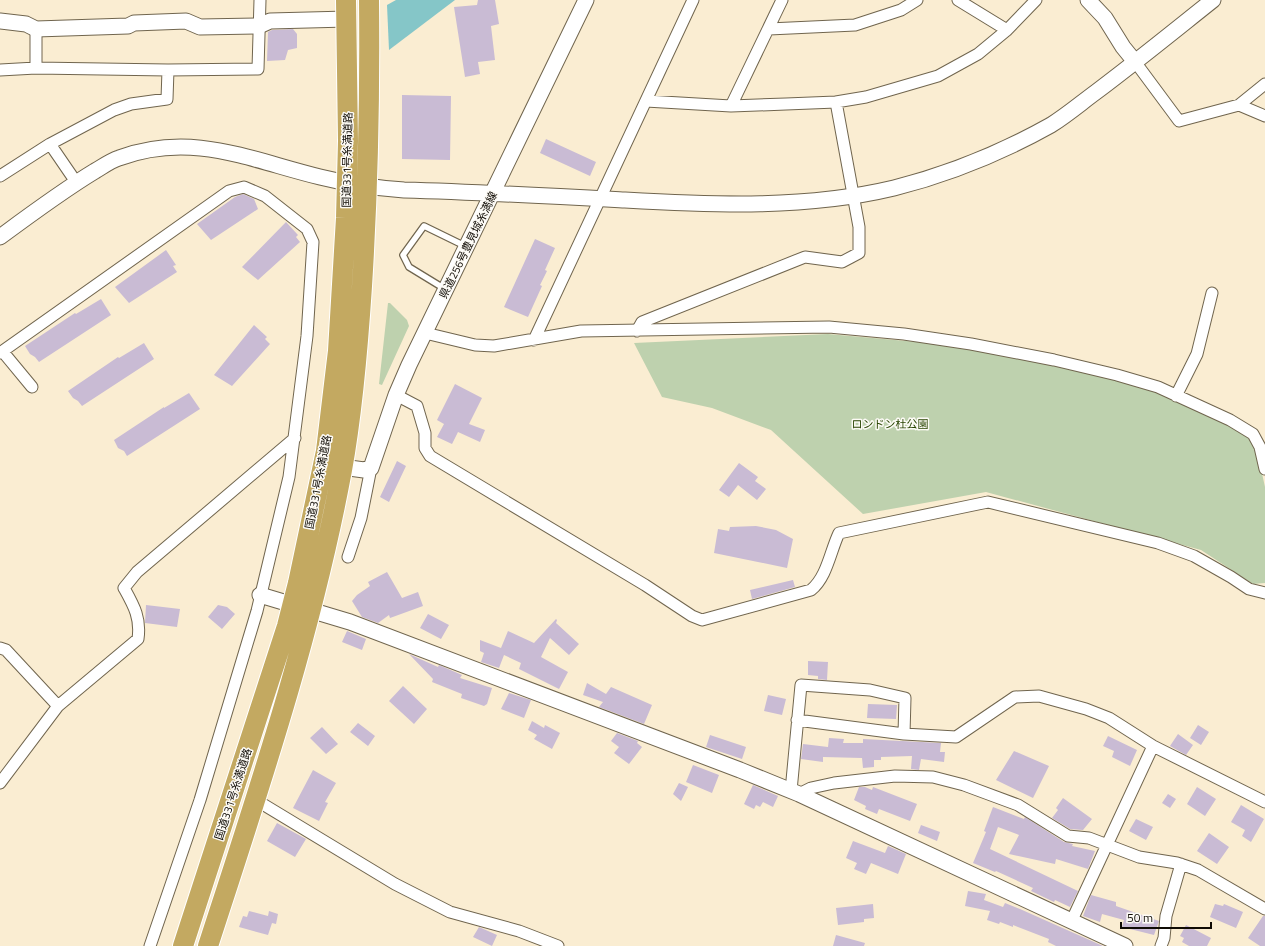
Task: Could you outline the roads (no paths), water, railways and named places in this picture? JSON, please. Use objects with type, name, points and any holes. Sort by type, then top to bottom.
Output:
[{"type":"highway","name":"国道331号糸満道路","points":[[183,946],[302,607],[326,452],[338,351],[347,182],[346,0]]},
{"type":"highway","name":"国道331号糸満道路","points":[[208,946],[256,800],[302,607],[342,467],[358,350],[367,187],[369,3]]},
{"type":"street","points":[[0,70],[36,68],[168,70],[258,69],[260,0]]},
{"type":"street","name":"県道256号豊見城糸満線","points":[[371,468],[396,395],[586,0]]},
{"type":"street","points":[[534,340],[599,198],[693,0]]},
{"type":"street","points":[[731,106],[782,0]]},
{"type":"street","points":[[769,29],[855,25],[901,10],[917,0]]},
{"type":"street","points":[[958,0],[1008,30]]},
{"type":"street","points":[[646,101],[731,106],[836,102],[866,97],[938,76],[978,54],[1008,30],[1036,0]]},
{"type":"street","points":[[1088,0],[1105,18],[1123,47],[1179,121],[1239,105],[1265,84]]},
{"type":"street","points":[[0,237],[76,182],[118,158],[145,150],[172,147],[198,146],[245,156],[367,187],[695,204],[800,202],[854,196],[893,188],[963,167],[995,154],[1053,123],[1136,63],[1213,0]]},
{"type":"street","points":[[0,21],[26,24],[36,29],[128,26],[134,23],[186,21],[200,27],[259,26],[270,21],[347,22]]},
{"type":"street","points":[[36,29],[36,68]]},
{"type":"street","points":[[0,176],[50,144],[114,110],[131,104],[167,99],[168,70]]},
{"type":"street","points":[[637,331],[642,322],[805,258],[842,262],[859,253],[859,227],[836,102]]},
{"type":"street","points":[[1239,105],[1265,116]]},
{"type":"street","points":[[50,144],[76,182]]},
{"type":"street","points":[[32,387],[1,352],[229,191],[244,187],[266,196],[307,229],[313,242],[307,336],[289,477],[257,611],[200,800],[150,946]]},
{"type":"street","points":[[1176,396],[1196,354],[1212,293]]},
{"type":"street","points":[[425,333],[475,345],[494,346],[581,331],[829,327],[904,334],[1054,360],[1117,375],[1158,387],[1230,420],[1253,434],[1260,447],[1265,469]]},
{"type":"street","points":[[396,395],[417,406],[425,433],[425,448],[430,456],[645,585],[692,616],[702,620],[811,590],[820,583],[832,547],[839,533],[988,502],[1158,543],[1194,556],[1231,577],[1248,589],[1265,593]]},
{"type":"street","points":[[0,783],[58,706],[138,639],[140,625],[124,588],[137,572],[295,438]]},
{"type":"street","points":[[342,467],[364,470],[371,468],[360,518],[348,557]]},
{"type":"street","points":[[260,595],[350,622],[626,725],[795,792],[1125,946]]},
{"type":"street","points":[[0,648],[6,650],[58,706]]},
{"type":"street","points":[[795,792],[797,720],[801,684],[870,690],[904,698],[904,734]]},
{"type":"street","points":[[797,720],[904,734],[956,737],[1015,697],[1026,695],[1039,696],[1086,709],[1109,718],[1153,746],[1265,802]]},
{"type":"street","points":[[1072,920],[1153,746]]},
{"type":"street","points":[[795,792],[834,783],[895,776],[933,777],[964,785],[1018,805],[1068,836],[1089,838],[1106,846],[1139,857],[1181,864],[1198,870],[1265,908]]},
{"type":"street","points":[[256,800],[395,884],[450,912],[519,932],[558,946]]},
{"type":"street","points":[[1161,946],[1164,938],[1166,916],[1181,864]]},
{"type":"lane","points":[[446,289],[409,268],[403,255],[424,226],[467,247]]},
{"type":"water","points":[[396,0],[455,0],[389,50],[387,5]]},
{"type":"park label","name":"ロンドン杜公園","points":[[890,424]]}]
